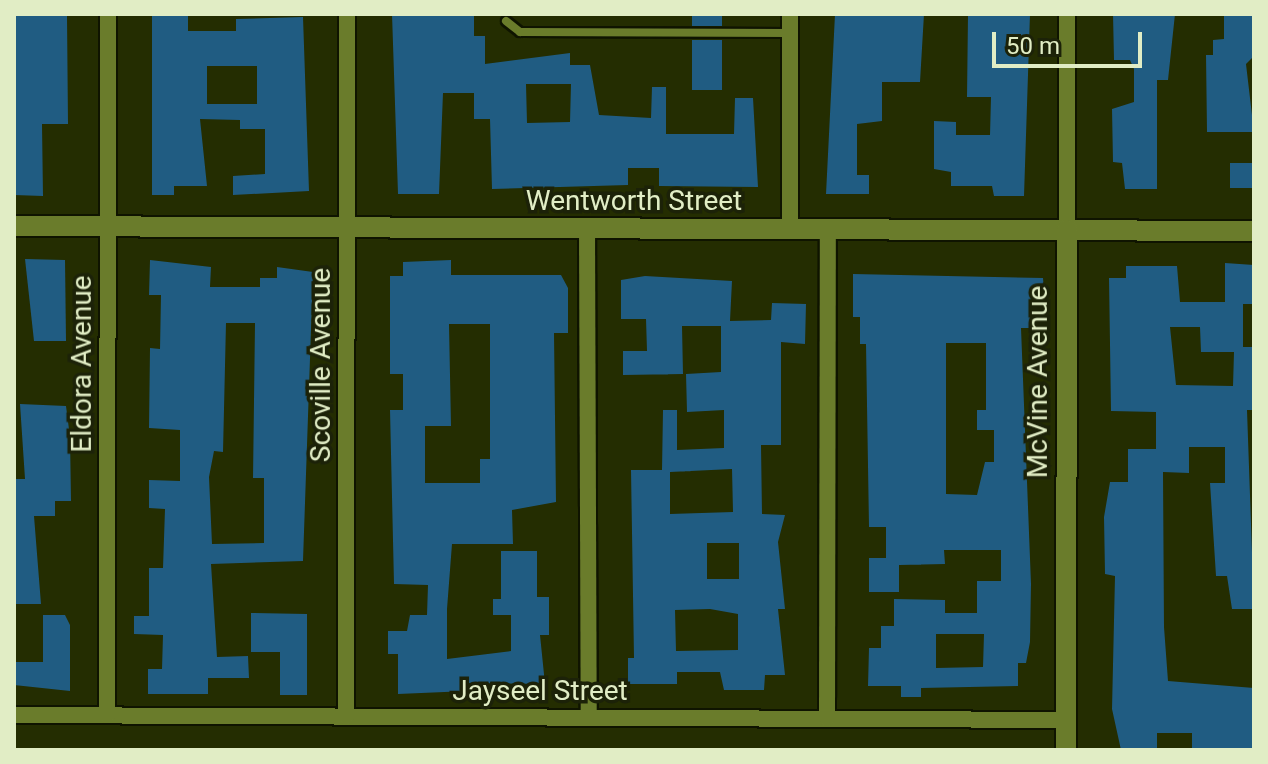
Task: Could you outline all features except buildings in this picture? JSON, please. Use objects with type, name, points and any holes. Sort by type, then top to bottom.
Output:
[{"type":"street","name":"Eldora Avenue","points":[[107,715],[108,14]]},
{"type":"street","name":"Scoville Avenue","points":[[346,716],[347,14]]},
{"type":"street","points":[[790,14],[790,229]]},
{"type":"street","name":"McVine Avenue","points":[[1066,750],[1067,14]]},
{"type":"street","name":"Wentworth Street","points":[[14,226],[1254,231]]},
{"type":"street","points":[[587,228],[589,717]]},
{"type":"street","points":[[827,718],[828,229]]},
{"type":"street","name":"Jayseel Street","points":[[14,715],[1066,720]]},
{"type":"lane","points":[[506,21],[520,32],[790,33]]}]
